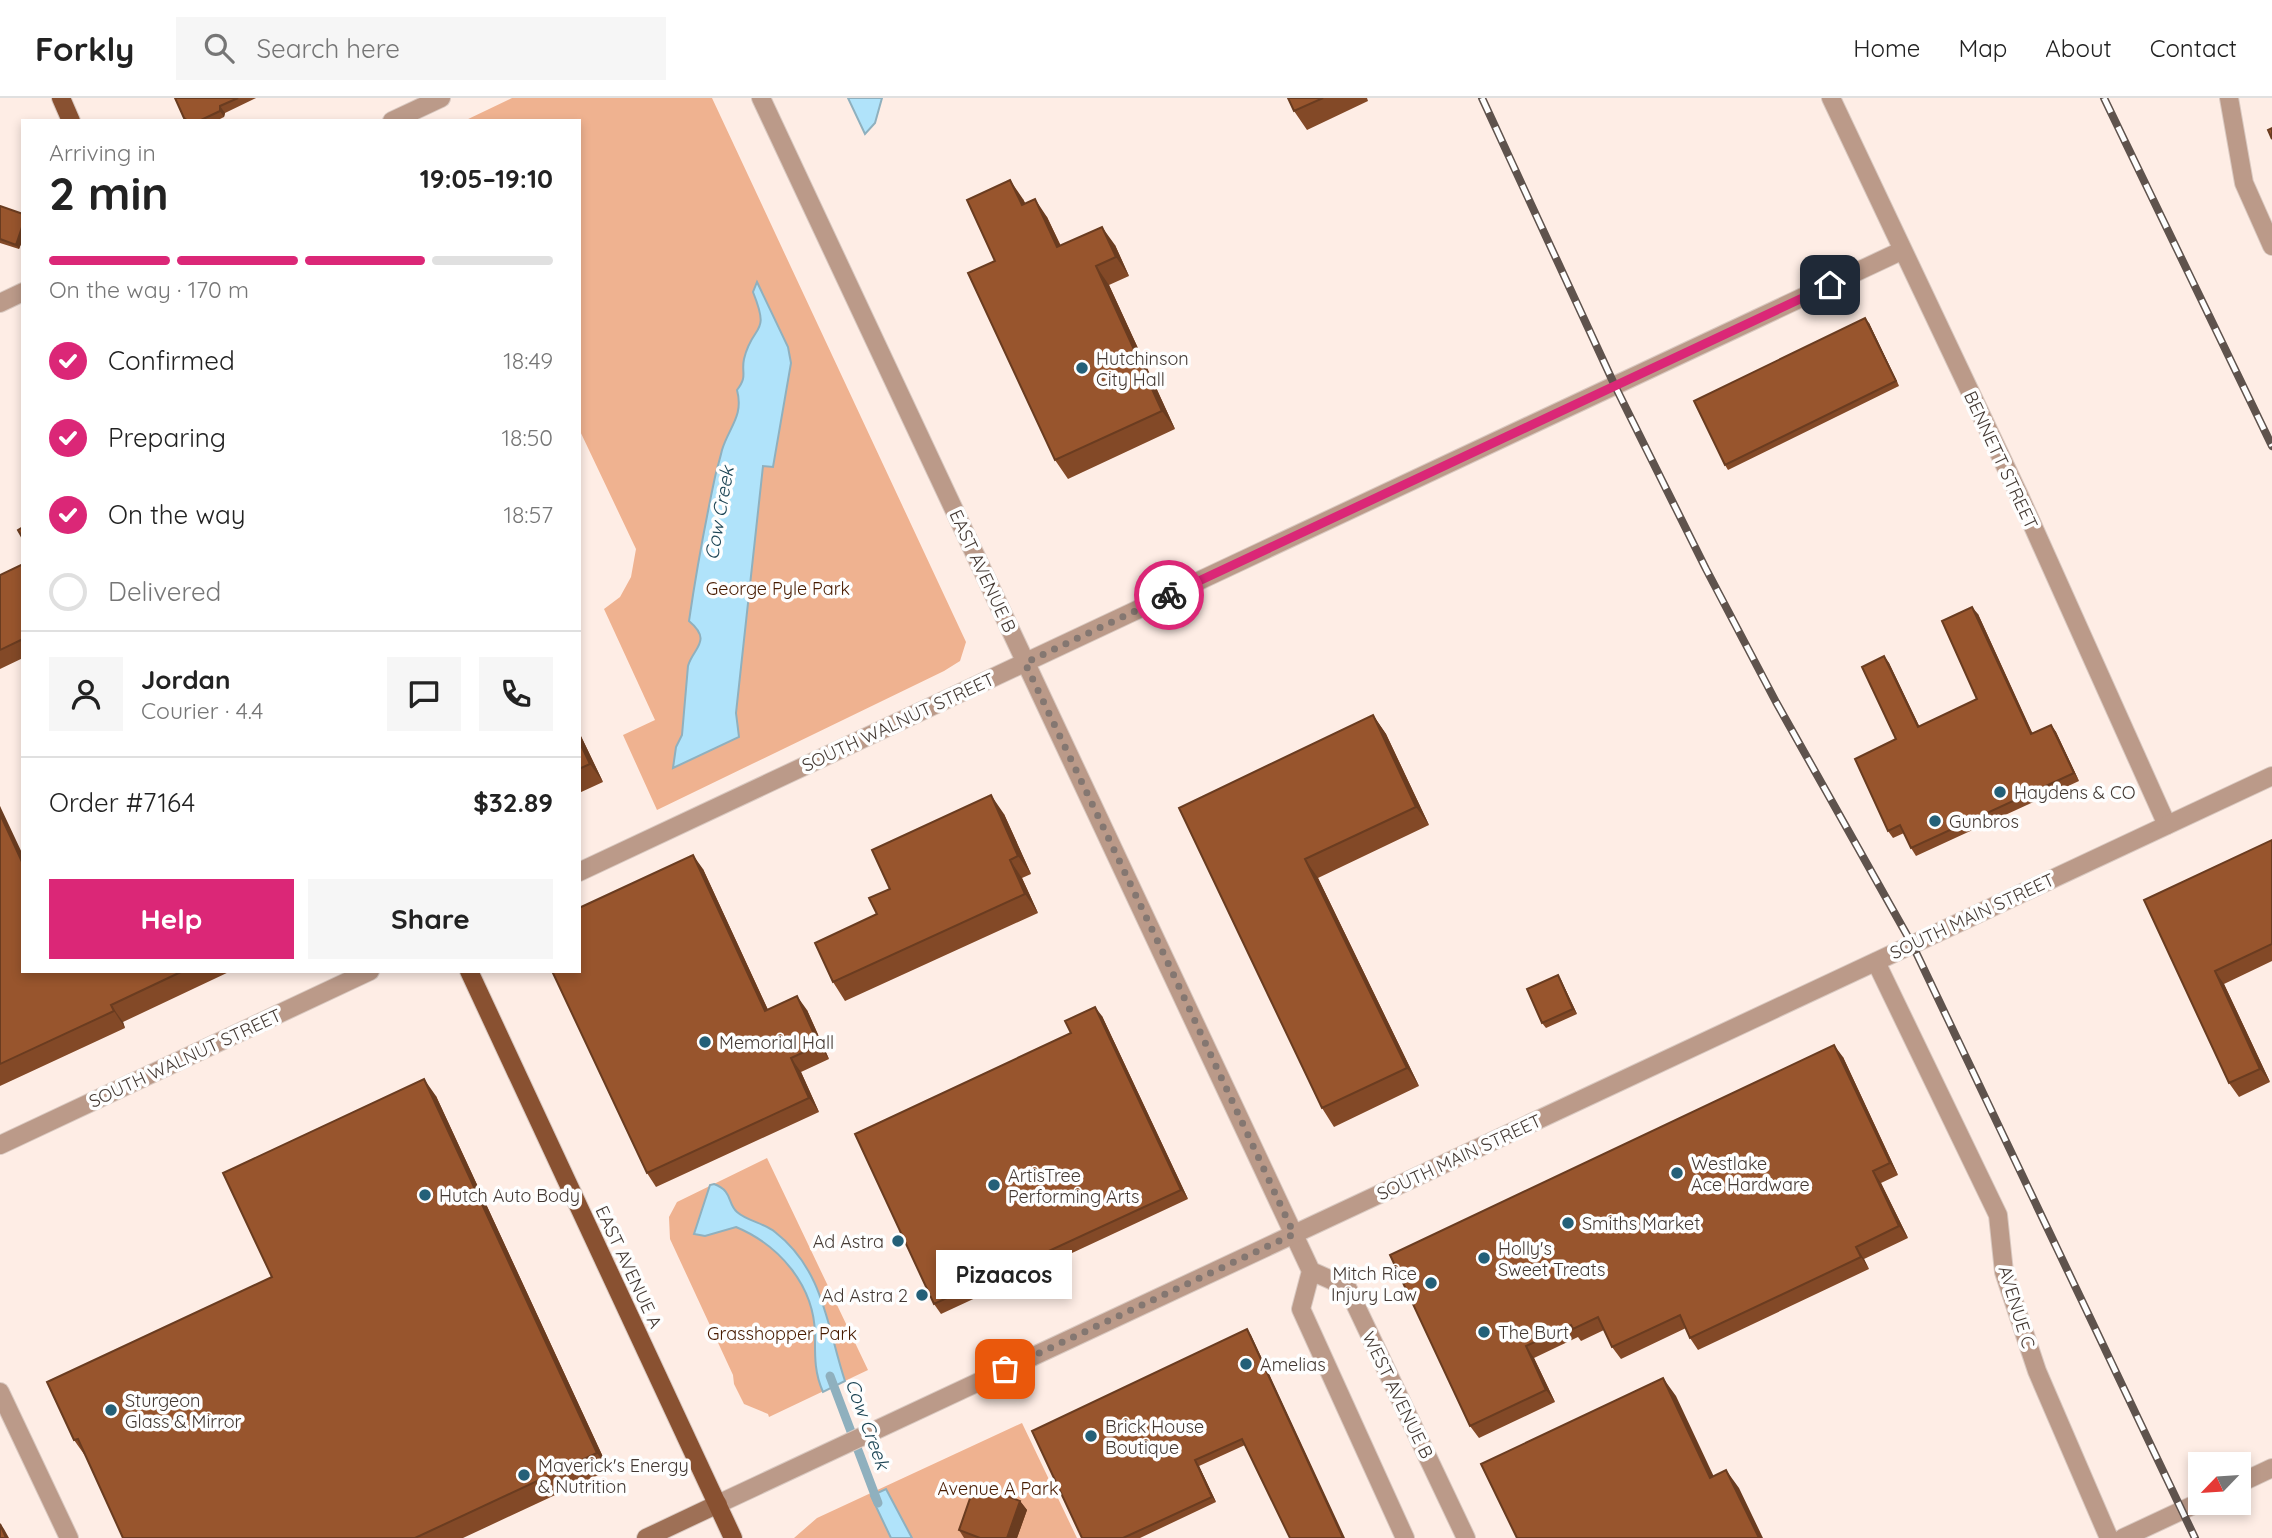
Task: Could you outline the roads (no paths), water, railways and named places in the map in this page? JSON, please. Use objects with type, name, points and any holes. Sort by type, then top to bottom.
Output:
[{"type":"main road","points":[[61,98],[70,119]]},
{"type":"main road","name":"EAST AVENUE A","points":[[470,973],[733,1538]]},
{"type":"main road","name":"SOUTH MAIN STREET","points":[[646,1538],[718,1504]]},
{"type":"street","points":[[396,119],[441,98]]},
{"type":"street","name":"EAST AVENUE B","points":[[761,98],[1294,1234]]},
{"type":"street","name":"BENNETT STREET","points":[[1831,98],[1901,251],[2019,495],[2166,825]]},
{"type":"street","points":[[2229,98],[2244,183],[2272,246]]},
{"type":"street","name":"SOUTH WALNUT STREET","points":[[581,871],[1901,251]]},
{"type":"street","points":[[0,303],[21,293]]},
{"type":"street","name":"SOUTH MAIN STREET","points":[[718,1504],[2272,776]]},
{"type":"street","name":"AVENUE C","points":[[1876,962],[1998,1215],[2004,1272],[2037,1371],[2109,1538]]},
{"type":"street","name":"SOUTH WALNUT STREET","points":[[0,1145],[366,973]]},
{"type":"street","points":[[1294,1234],[1311,1271],[1301,1309],[1405,1538]]},
{"type":"street","name":"WEST AVENUE B","points":[[1311,1271],[1347,1287],[1466,1538]]},
{"type":"street","points":[[0,1392],[69,1538]]},
{"type":"street","points":[[2251,1478],[2272,1468]]},
{"type":"street","points":[[2123,1538],[2188,1508]]},
{"type":"water","points":[[848,98],[882,98],[875,123],[865,134]]},
{"type":"water","points":[[757,282],[788,347],[791,363],[773,467],[763,466],[736,713],[739,737],[673,768],[676,747],[682,735],[688,666],[701,639],[689,621],[715,477],[722,450],[739,407],[737,390],[743,378],[744,359],[760,323],[753,292]]},
{"type":"water","points":[[714,1184],[724,1190],[737,1212],[775,1232],[804,1264],[822,1300],[845,1381],[823,1392],[817,1370],[813,1316],[808,1299],[801,1283],[780,1256],[766,1244],[736,1227],[705,1236],[694,1234],[710,1185]]},
{"type":"water","points":[[886,1489],[912,1538],[891,1538],[871,1496]]},
{"type":"waterway","name":"Cow Creek","points":[[830,1376],[878,1503]]},
{"type":"railway","points":[[1482,98],[1615,386],[1706,569],[1776,702],[1912,944],[2195,1538]]},
{"type":"railway","points":[[2104,98],[2272,446]]},
{"type":"place","name":"Hutchinson City Hall","points":[[1082,368]]},
{"type":"place","name":"Haydens & CO","points":[[2000,792]]},
{"type":"place","name":"Gunbros","points":[[1935,821]]},
{"type":"place","name":"Memorial Hall","points":[[705,1042]]},
{"type":"place","name":"Westlake Ace Hardware","points":[[1677,1173]]},
{"type":"place","name":"ArtisTree Performing Arts","points":[[994,1185]]},
{"type":"place","name":"Hutch Auto Body","points":[[425,1195]]},
{"type":"place","name":"Smiths Market","points":[[1568,1223]]},
{"type":"place","name":"Ad Astra","points":[[898,1241]]},
{"type":"place","name":"Holly's Sweet Treats","points":[[1484,1258]]},
{"type":"place","name":"Mitch Rice Injury Law","points":[[1431,1283]]},
{"type":"place","name":"Ad Astra 2","points":[[922,1295]]},
{"type":"place","name":"The Burt","points":[[1484,1332]]},
{"type":"place","name":"Amelias","points":[[1246,1364]]},
{"type":"place","name":"Pizaacos","points":[[1005,1369]]},
{"type":"place","name":"Sturgeon Glass & Mirror","points":[[111,1410]]},
{"type":"place","name":"Brick House Boutique","points":[[1091,1436]]},
{"type":"place","name":"Maverick's Energy & Nutrition","points":[[524,1475]]},
{"type":"park label","name":"George Pyle Park","points":[[778,588]]},
{"type":"park label","name":"Grasshopper Park","points":[[782,1333]]},
{"type":"park label","name":"Avenue A Park","points":[[998,1488]]}]
